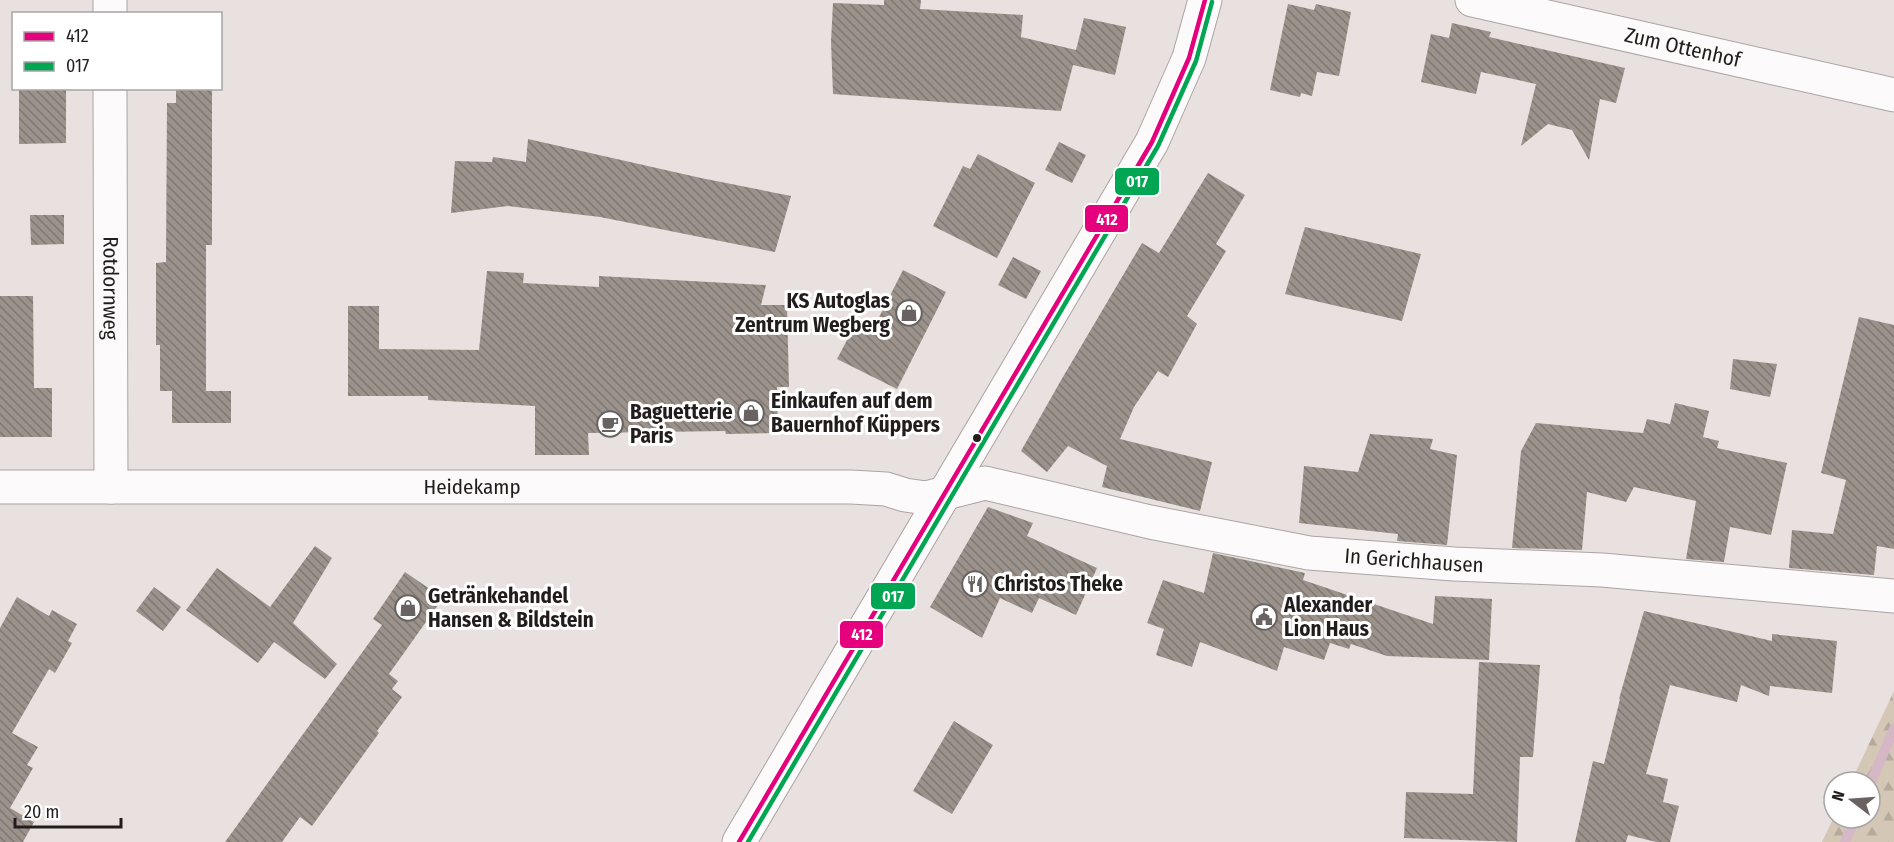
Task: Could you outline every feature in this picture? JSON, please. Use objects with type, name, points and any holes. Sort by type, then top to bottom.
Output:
[{"type":"street","points":[[739,842],[1152,141],[1189,58],[1205,0]]},
{"type":"street","name":"Zum Ottenhof","points":[[1472,0],[1894,95]]},
{"type":"street","name":"Rotdornweg","points":[[110,90],[111,487]]},
{"type":"street","name":"In Gerichhausen","points":[[943,495],[985,483],[1150,522],[1309,553],[1454,564],[1602,570],[1894,596]]},
{"type":"street","name":"Heidekamp","points":[[0,487],[851,487],[886,489],[926,498],[943,495]]},
{"type":"green space","points":[[1894,691],[1894,842],[1822,842],[1828,830],[1882,830],[1882,770],[1857,770]]},
{"type":"building","points":[[884,0],[921,0],[920,9],[1023,15],[1021,37],[1076,50],[1084,18],[1126,27],[1115,75],[1073,65],[1061,111],[833,94],[831,42],[833,3],[884,5]]},
{"type":"building","points":[[1288,4],[1314,10],[1316,4],[1351,12],[1339,76],[1317,72],[1312,96],[1301,93],[1300,97],[1270,90]]},
{"type":"building","points":[[1452,23],[1491,32],[1489,37],[1625,68],[1616,103],[1600,99],[1589,160],[1572,130],[1548,124],[1521,146],[1536,84],[1481,72],[1476,94],[1421,82],[1431,34],[1449,38]]},
{"type":"building","points":[[19,90],[66,90],[66,143],[19,144]]},
{"type":"building","points":[[176,90],[212,90],[212,245],[206,245],[206,391],[231,391],[231,423],[172,423],[172,391],[160,391],[160,345],[156,345],[156,263],[166,262],[167,103],[176,103]]},
{"type":"building","points":[[528,139],[791,196],[775,252],[600,217],[508,206],[451,213],[455,161],[492,162],[493,157],[526,162]]},
{"type":"building","points":[[1059,142],[1086,155],[1072,183],[1045,170]]},
{"type":"building","points":[[978,154],[1035,183],[997,258],[933,226],[963,166],[970,169]]},
{"type":"building","points":[[1208,173],[1245,195],[1216,244],[1226,251],[1187,316],[1197,324],[1168,377],[1158,371],[1134,407],[1120,439],[1212,462],[1200,511],[1102,487],[1107,466],[1068,446],[1047,472],[1021,451],[1142,243],[1159,253]]},
{"type":"building","points":[[30,215],[64,215],[64,244],[31,245]]},
{"type":"building","points":[[1305,227],[1421,254],[1402,321],[1285,294]]},
{"type":"building","points":[[1013,257],[1041,271],[1026,299],[998,285]]},
{"type":"building","name":"KS Autoglas Zentrum Wegberg","points":[[903,270],[946,292],[897,389],[837,359],[855,325],[871,333]]},
{"type":"building","points":[[487,271],[524,273],[523,283],[599,287],[599,276],[766,285],[761,305],[787,305],[789,387],[777,387],[778,433],[726,434],[725,431],[588,433],[589,455],[535,455],[535,406],[428,400],[428,396],[348,396],[348,306],[379,306],[379,349],[479,350]]},
{"type":"building","points":[[0,296],[33,296],[34,388],[52,388],[52,437],[0,437]]},
{"type":"building","points":[[1859,317],[1894,325],[1894,549],[1877,546],[1874,575],[1789,568],[1792,530],[1833,534],[1846,480],[1821,473]]},
{"type":"building","points":[[1733,359],[1777,364],[1770,397],[1730,389]]},
{"type":"building","points":[[1675,403],[1709,411],[1703,437],[1719,441],[1717,448],[1787,463],[1771,535],[1730,527],[1724,562],[1686,559],[1696,501],[1634,487],[1626,502],[1587,492],[1582,550],[1512,548],[1521,451],[1536,423],[1643,433],[1647,419],[1670,424]]},
{"type":"building","points":[[1370,434],[1433,439],[1430,449],[1457,455],[1447,545],[1397,541],[1398,534],[1299,523],[1304,466],[1358,472]]},
{"type":"building","points":[[988,507],[1033,523],[1027,536],[1097,568],[1076,615],[1039,598],[1032,613],[1000,598],[982,638],[930,607]]},
{"type":"building","points":[[315,546],[332,558],[293,623],[337,664],[325,679],[274,642],[258,663],[186,610],[217,568],[270,607]]},
{"type":"building","points":[[1213,553],[1305,573],[1303,580],[1433,624],[1435,596],[1492,599],[1489,660],[1387,656],[1351,644],[1349,649],[1330,643],[1324,660],[1284,647],[1277,671],[1200,642],[1192,667],[1156,655],[1164,629],[1147,623],[1163,580],[1204,593]]},
{"type":"building","points":[[405,572],[443,598],[389,674],[398,681],[392,689],[402,697],[377,731],[379,733],[312,826],[300,817],[282,842],[225,842],[382,625],[373,619]]},
{"type":"building","points":[[154,587],[181,607],[163,631],[136,611]]},
{"type":"building","points":[[17,597],[49,616],[52,610],[77,624],[68,641],[72,643],[55,673],[49,669],[12,733],[38,747],[27,765],[33,768],[10,808],[34,822],[23,842],[0,842],[0,628]]},
{"type":"building","points":[[1644,611],[1772,641],[1772,634],[1837,641],[1832,693],[1770,686],[1769,696],[1741,685],[1737,702],[1670,685],[1646,774],[1668,779],[1663,802],[1679,806],[1670,842],[1656,842],[1628,835],[1626,842],[1575,842],[1593,761],[1604,764],[1619,699]]},
{"type":"building","points":[[1479,662],[1540,665],[1533,757],[1520,757],[1517,842],[1404,838],[1406,792],[1473,794]]},
{"type":"building","points":[[954,721],[993,745],[952,814],[913,791]]},
{"type":"waterway","points":[[1876,770],[1894,729]]},
{"type":"waterway","points":[[1845,842],[1850,830]]},
{"type":"transit line","name":"412","points":[[739,842],[1152,142],[1189,58],[1205,0]]},
{"type":"transit line","name":"017","points":[[748,842],[1158,146],[1196,61],[1212,2]]},
{"type":"place","name":"KS Autoglas Zentrum Wegberg","points":[[909,313]]},
{"type":"place","name":"Einkaufen auf dem Bauernhof Küppers","points":[[751,413]]},
{"type":"place","name":"Baguetterie Paris","points":[[610,424]]},
{"type":"place","name":"Christos Theke","points":[[975,584]]},
{"type":"place","name":"Getränkehandel Hansen & Bildstein","points":[[408,608]]},
{"type":"place","name":"Alexander Lion Haus","points":[[1264,617]]}]
